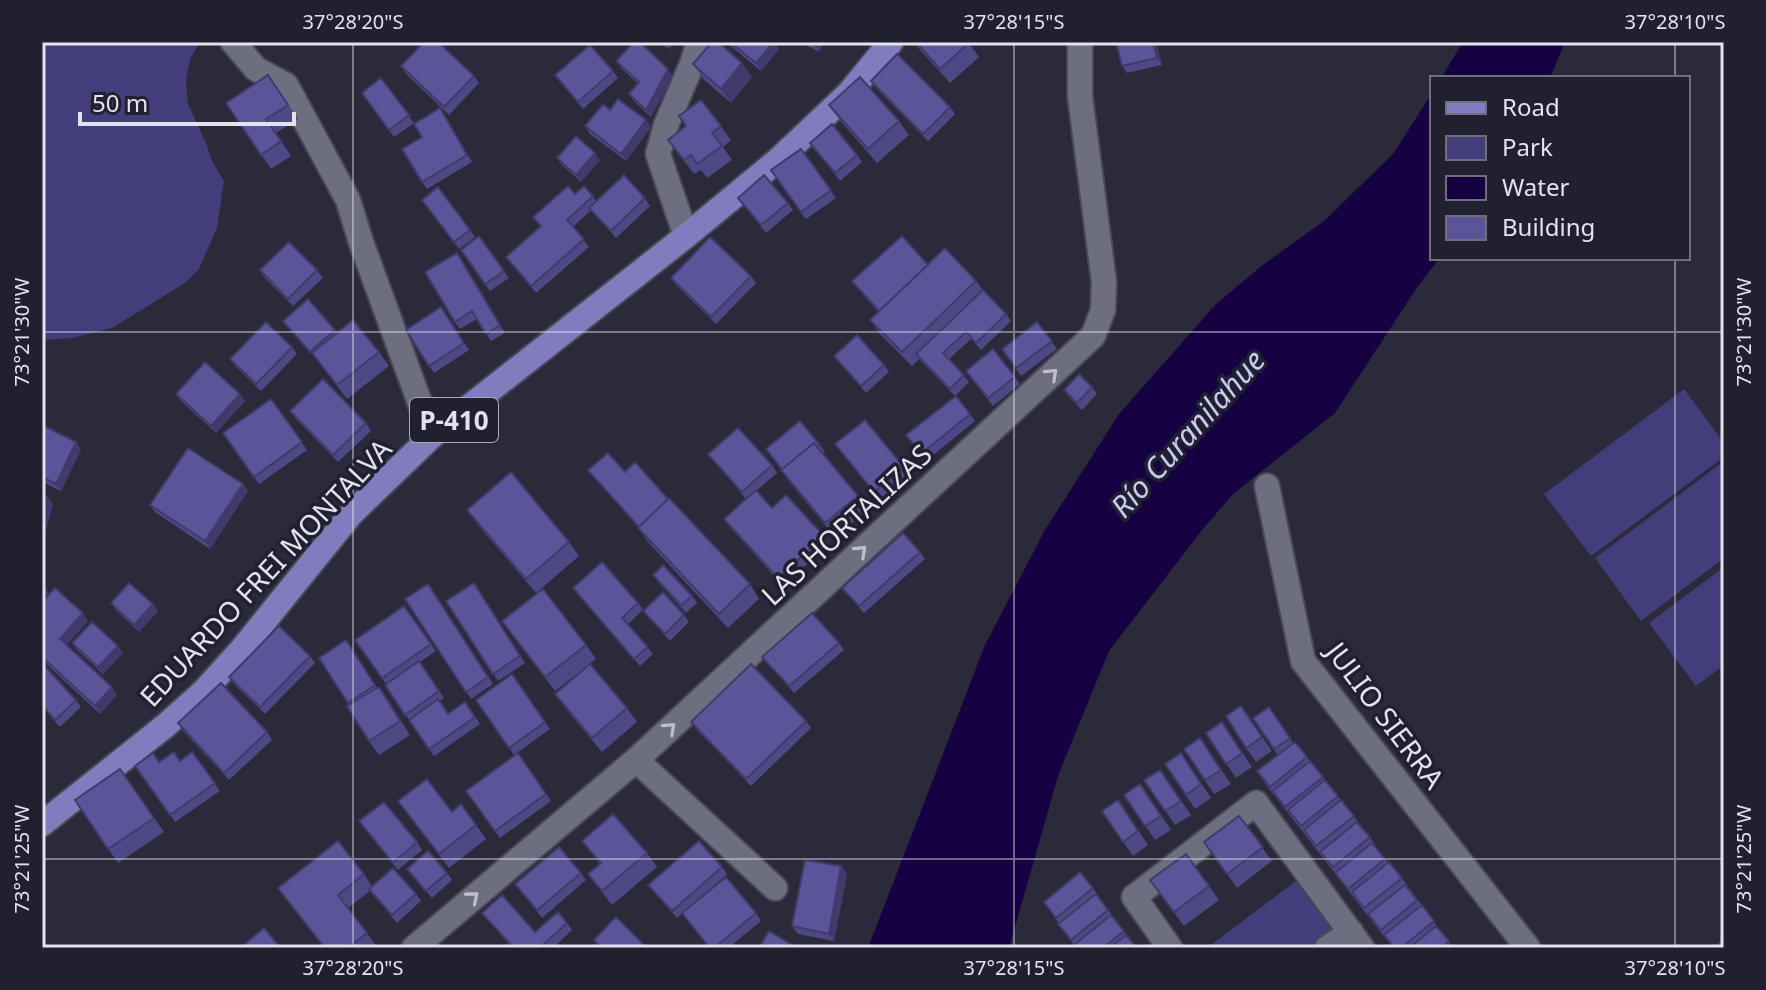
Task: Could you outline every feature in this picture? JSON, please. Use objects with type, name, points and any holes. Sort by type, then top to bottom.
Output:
[{"type":"main road","name":"EDUARDO FREI MONTALVA","points":[[42,824],[203,692],[242,649],[352,513],[432,436],[686,236],[788,151],[849,93],[891,42]]},
{"type":"street","points":[[233,42],[256,69],[286,85],[348,200],[432,436]]},
{"type":"street","points":[[686,236],[658,154],[666,125],[699,42]]},
{"type":"street","name":"LAS HORTALIZAS","points":[[429,943],[636,760],[1093,336],[1103,310],[1104,282],[1080,96],[1080,42]]},
{"type":"street","name":"JULIO SIERRA","points":[[1267,486],[1303,661],[1528,948]]},
{"type":"street","points":[[636,760],[775,888]]},
{"type":"street","points":[[1170,948],[1134,897],[1256,803],[1356,940],[1327,948]]},
{"type":"green space","points":[[42,42],[200,42],[190,59],[186,82],[188,104],[224,181],[217,228],[199,269],[185,283],[112,328],[72,338],[42,340]]},
{"type":"green space","points":[[1684,389],[1724,443],[1724,457],[1591,556],[1544,494]]},
{"type":"green space","points":[[1724,461],[1724,558],[1641,621],[1595,558]]},
{"type":"green space","points":[[1724,567],[1724,665],[1696,686],[1649,623]]},
{"type":"green space","points":[[1296,881],[1334,933],[1315,948],[1207,948]]},
{"type":"water","points":[[1463,42],[1565,42],[1551,76],[1442,76]]},
{"type":"water","name":"Río Curanilahue","points":[[1430,96],[1430,260],[1438,260],[1335,413],[1233,494],[1109,651],[1059,773],[1009,948],[868,948],[985,645],[1045,530],[1119,414],[1216,304],[1264,264],[1324,221],[1393,154]]},
{"type":"building","points":[[424,42],[438,42],[474,76],[444,107],[401,66]]},
{"type":"building","points":[[634,42],[640,42],[668,69],[646,110],[629,94],[639,82],[616,61]]},
{"type":"building","points":[[712,42],[718,42],[742,63],[721,89],[693,64]]},
{"type":"building","points":[[730,42],[774,42],[756,63]]},
{"type":"building","points":[[916,42],[968,42],[969,43],[940,69]]},
{"type":"building","points":[[1116,42],[1153,42],[1157,58],[1122,66]]},
{"type":"building","points":[[590,45],[613,71],[578,102],[555,75]]},
{"type":"building","points":[[897,54],[950,107],[923,134],[871,81]]},
{"type":"building","points":[[268,75],[288,105],[266,119],[281,141],[261,155],[226,103]]},
{"type":"building","points":[[860,77],[899,121],[868,149],[829,105]]},
{"type":"building","points":[[381,78],[409,115],[389,130],[362,93]]},
{"type":"building","points":[[618,99],[646,120],[621,154],[585,126],[603,104],[610,110]]},
{"type":"building","points":[[701,100],[721,126],[712,133],[722,146],[697,164],[691,155],[684,160],[668,140],[686,126],[679,116]]},
{"type":"building","points":[[440,108],[467,155],[422,182],[402,149],[422,137],[414,124]]},
{"type":"building","points":[[832,124],[857,155],[835,173],[810,143]]},
{"type":"building","points":[[576,136],[595,153],[576,175],[557,158]]},
{"type":"building","points":[[801,149],[831,190],[801,212],[771,170]]},
{"type":"building","points":[[624,175],[645,198],[611,231],[589,208]]},
{"type":"building","points":[[764,175],[788,203],[761,225],[738,198]]},
{"type":"building","points":[[568,186],[575,194],[584,186],[593,196],[567,220],[584,239],[531,286],[506,257],[541,226],[533,217]]},
{"type":"building","points":[[438,187],[470,230],[454,242],[422,200]]},
{"type":"building","points":[[479,236],[504,271],[485,284],[461,250]]},
{"type":"building","points":[[902,236],[928,265],[879,311],[852,281]]},
{"type":"building","points":[[710,237],[751,276],[711,317],[671,278]]},
{"type":"building","points":[[289,242],[317,270],[288,299],[260,270]]},
{"type":"building","points":[[945,248],[976,281],[902,352],[870,320]]},
{"type":"building","points":[[457,253],[500,325],[486,334],[472,311],[455,322],[425,272]]},
{"type":"building","points":[[983,290],[1006,314],[976,343],[966,332],[943,353],[964,375],[950,389],[916,354]]},
{"type":"building","points":[[308,299],[335,330],[310,352],[283,321]]},
{"type":"building","points":[[441,307],[464,343],[429,366],[406,330]]},
{"type":"building","points":[[353,320],[379,352],[337,385],[312,353]]},
{"type":"building","points":[[266,322],[292,347],[256,384],[230,359]]},
{"type":"building","points":[[1037,322],[1052,341],[1016,368],[1002,349]]},
{"type":"building","points":[[857,335],[884,365],[861,386],[834,356]]},
{"type":"building","points":[[993,349],[1015,377],[988,398],[966,371]]},
{"type":"building","points":[[205,362],[240,394],[211,426],[176,394]]},
{"type":"building","points":[[1079,374],[1092,387],[1077,403],[1064,390]]},
{"type":"building","points":[[323,379],[366,423],[333,455],[290,411]]},
{"type":"building","points":[[956,396],[970,414],[921,454],[906,435]]},
{"type":"building","points":[[271,399],[302,442],[254,477],[223,433]]},
{"type":"building","points":[[865,420],[904,467],[874,492],[835,444]]},
{"type":"building","points":[[800,421],[820,445],[817,447],[814,443],[782,469],[766,449]]},
{"type":"building","points":[[42,425],[76,442],[56,484],[42,477]]},
{"type":"building","points":[[738,428],[772,465],[742,492],[708,454]]},
{"type":"building","points":[[814,443],[858,496],[825,523],[781,470]]},
{"type":"building","points":[[188,448],[243,484],[205,541],[150,505]]},
{"type":"building","points":[[608,453],[625,472],[635,462],[668,499],[639,527],[588,470]]},
{"type":"building","points":[[511,472],[569,542],[526,579],[467,510]]},
{"type":"building","points":[[756,490],[772,508],[786,495],[824,536],[778,578],[724,519]]},
{"type":"building","points":[[669,498],[750,584],[719,614],[638,528]]},
{"type":"building","points":[[903,533],[920,552],[859,606],[842,588]]},
{"type":"building","points":[[602,562],[638,603],[622,618],[648,647],[634,659],[573,588]]},
{"type":"building","points":[[663,565],[692,596],[681,605],[653,575]]},
{"type":"building","points":[[129,583],[153,604],[134,625],[111,603]]},
{"type":"building","points":[[474,583],[520,656],[493,674],[446,601]]},
{"type":"building","points":[[428,584],[488,677],[466,692],[405,599]]},
{"type":"building","points":[[55,588],[83,613],[60,639],[112,687],[95,706],[42,657],[42,602]]},
{"type":"building","points":[[543,589],[586,645],[545,677],[502,621]]},
{"type":"building","points":[[663,592],[684,615],[665,634],[643,611]]},
{"type":"building","points":[[404,606],[431,644],[382,678],[355,640]]},
{"type":"building","points":[[812,613],[839,643],[789,686],[762,657]]},
{"type":"building","points":[[92,622],[118,646],[98,667],[72,643]]},
{"type":"building","points":[[279,626],[310,656],[260,707],[229,677]]},
{"type":"building","points":[[346,640],[375,685],[348,703],[319,658]]},
{"type":"building","points":[[419,661],[439,691],[405,715],[385,685]]},
{"type":"building","points":[[42,663],[76,700],[55,720],[42,705]]},
{"type":"building","points":[[590,664],[627,708],[592,738],[555,694]]},
{"type":"building","points":[[751,664],[806,721],[746,779],[691,722]]},
{"type":"building","points":[[512,674],[545,722],[509,748],[476,700]]},
{"type":"building","points":[[221,683],[267,732],[224,773],[178,723]]},
{"type":"building","points":[[379,687],[400,721],[369,741],[347,706]]},
{"type":"building","points":[[438,699],[448,714],[465,702],[475,717],[429,749],[409,720]]},
{"type":"building","points":[[1241,706],[1262,737],[1246,748],[1226,716]]},
{"type":"building","points":[[1269,707],[1290,738],[1274,749],[1253,718]]},
{"type":"building","points":[[1222,722],[1242,753],[1226,764],[1206,733]]},
{"type":"building","points":[[1200,738],[1221,770],[1205,780],[1184,749]]},
{"type":"building","points":[[1295,742],[1307,757],[1270,787],[1257,771]]},
{"type":"building","points":[[174,752],[180,761],[192,752],[215,783],[170,815],[135,766],[153,753],[159,762]]},
{"type":"building","points":[[518,753],[546,794],[495,831],[466,791]]},
{"type":"building","points":[[1181,753],[1201,784],[1186,795],[1165,764]]},
{"type":"building","points":[[1310,761],[1323,777],[1285,807],[1273,791]]},
{"type":"building","points":[[120,769],[154,818],[108,849],[75,800]]},
{"type":"building","points":[[1160,770],[1181,801],[1165,811],[1144,780]]},
{"type":"building","points":[[427,779],[452,812],[461,804],[476,825],[439,854],[398,801]]},
{"type":"building","points":[[1325,780],[1338,796],[1301,826],[1288,810]]},
{"type":"building","points":[[1140,784],[1161,816],[1145,826],[1124,795]]},
{"type":"building","points":[[1118,800],[1138,831],[1123,842],[1102,811]]},
{"type":"building","points":[[1341,800],[1354,816],[1316,846],[1304,830]]},
{"type":"building","points":[[384,802],[417,842],[393,863],[359,821]]},
{"type":"building","points":[[613,814],[647,853],[602,891],[588,874],[601,863],[582,841]]},
{"type":"building","points":[[1239,816],[1263,847],[1227,874],[1204,842]]},
{"type":"building","points":[[1357,822],[1370,837],[1333,867],[1320,852]]},
{"type":"building","points":[[338,841],[364,874],[338,895],[367,933],[348,948],[325,948],[278,888]]},
{"type":"building","points":[[699,841],[722,867],[672,911],[648,885]]},
{"type":"building","points":[[1372,843],[1385,859],[1348,889],[1335,873]]},
{"type":"building","points":[[559,847],[581,873],[537,910],[515,884]]},
{"type":"building","points":[[428,851],[447,873],[426,891],[407,869]]},
{"type":"building","points":[[1186,854],[1209,886],[1174,912],[1150,880]]},
{"type":"building","points":[[805,860],[841,866],[829,934],[792,926]]},
{"type":"building","points":[[1389,862],[1402,878],[1364,908],[1352,892]]},
{"type":"building","points":[[393,868],[416,894],[392,915],[369,889]]},
{"type":"building","points":[[1080,872],[1093,888],[1056,918],[1044,902]]},
{"type":"building","points":[[726,877],[756,913],[714,948],[710,948],[682,913]]},
{"type":"building","points":[[1405,885],[1417,900],[1381,930],[1368,914]]},
{"type":"building","points":[[1096,894],[1108,910],[1071,940],[1058,924]]},
{"type":"building","points":[[502,895],[535,932],[558,912],[567,923],[540,948],[514,948],[482,913]]},
{"type":"building","points":[[1422,905],[1434,921],[1401,948],[1395,948],[1384,935]]},
{"type":"building","points":[[1111,915],[1124,931],[1103,948],[1077,948],[1074,945]]},
{"type":"building","points":[[616,917],[647,948],[602,948],[594,940]]},
{"type":"building","points":[[1436,926],[1449,941],[1441,948],[1409,948]]},
{"type":"building","points":[[264,928],[281,948],[240,948]]},
{"type":"building","points":[[769,931],[797,948],[759,948]]},
{"type":"building","points":[[1126,935],[1137,948],[1110,948]]},
{"type":"building","points":[[1724,940],[1724,948],[1713,948]]}]
